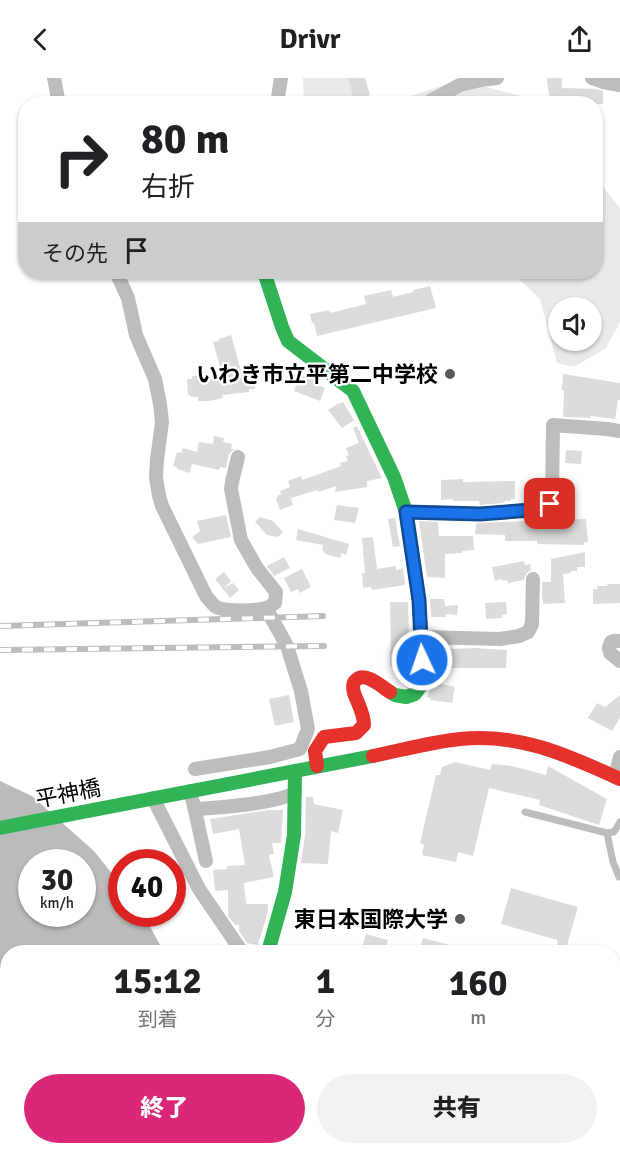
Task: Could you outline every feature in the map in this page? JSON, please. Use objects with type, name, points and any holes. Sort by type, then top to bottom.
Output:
[{"type":"street","points":[[54,78],[57,96]]},
{"type":"street","points":[[278,96],[281,78]]},
{"type":"street","points":[[440,96],[460,85],[497,78]]},
{"type":"street","points":[[592,78],[620,85]]},
{"type":"street","points":[[119,279],[128,298],[136,335],[155,379],[160,404],[162,422],[156,477],[162,506],[211,602],[216,607],[225,609],[255,610],[275,603],[276,592],[257,568],[241,540],[231,489],[238,457]]},
{"type":"street","points":[[266,279],[288,341],[353,392],[394,477],[406,512],[419,600],[422,660],[420,687],[415,694],[406,697],[395,694],[368,678],[361,677],[355,680],[353,690],[364,717],[364,725],[356,733],[324,737],[315,751],[317,766]]},
{"type":"street","points":[[406,512],[480,514],[545,509],[552,497],[553,425],[620,431]]},
{"type":"street","points":[[421,637],[500,639],[528,632],[532,624],[533,579]]},
{"type":"street","points":[[195,769],[270,757],[300,749],[308,729],[301,691],[287,646],[266,608]]},
{"type":"street","points":[[620,641],[614,640],[609,648],[610,653],[620,662]]},
{"type":"street","name":"平神橋","points":[[0,828],[459,739],[519,740],[549,748],[618,778]]},
{"type":"street","points":[[270,757],[273,775]]},
{"type":"street","points":[[618,778],[620,757]]},
{"type":"street","points":[[270,945],[287,880],[294,835],[295,771]]},
{"type":"street","points":[[190,791],[206,861]]},
{"type":"street","points":[[194,806],[197,809],[276,800],[295,792]]},
{"type":"street","points":[[149,799],[199,890],[237,945]]},
{"type":"lane","points":[[525,813],[607,833],[614,832],[620,822]]},
{"type":"lane","points":[[607,833],[619,877]]},
{"type":"shaded area","points":[[303,78],[349,78],[353,96],[304,96]]},
{"type":"shaded area","points":[[459,80],[521,96],[411,96]]},
{"type":"shaded area","points":[[603,187],[620,208],[620,322],[606,348],[602,350],[602,297],[548,297],[548,329],[540,299],[519,279],[603,279]]},
{"type":"shaded area","points":[[554,351],[601,351],[574,367],[557,363]]},
{"type":"shaded area","points":[[0,781],[32,796],[92,849],[18,849],[18,927],[96,927],[96,854],[108,869],[108,927],[150,927],[160,945],[0,945]]},
{"type":"building","points":[[348,78],[365,78],[370,95],[353,96]]},
{"type":"building","points":[[547,78],[562,78],[562,88],[596,89],[603,91],[603,96],[550,96]]},
{"type":"building","points":[[430,286],[436,308],[317,336],[314,323],[312,323],[310,314],[329,310],[330,313],[366,304],[364,296],[391,290],[393,297]]},
{"type":"building","points":[[231,335],[241,371],[253,370],[255,389],[249,389],[249,392],[222,395],[223,398],[209,401],[198,401],[198,397],[188,395],[187,379],[192,379],[192,376],[202,376],[202,380],[223,377],[213,342]]},
{"type":"building","points":[[563,374],[620,383],[620,400],[618,400],[615,419],[591,416],[591,418],[563,417]]},
{"type":"building","points":[[300,375],[319,382],[318,385],[325,388],[320,401],[294,391]]},
{"type":"building","points":[[343,402],[354,420],[342,428],[328,410]]},
{"type":"building","points":[[357,426],[382,478],[367,481],[367,487],[335,492],[336,486],[291,498],[293,505],[280,510],[276,498],[281,494],[280,491],[290,487],[288,481],[301,476],[302,480],[341,466],[340,463],[348,461],[346,456],[349,455],[346,448],[359,443],[353,428]]},
{"type":"building","points":[[214,436],[224,438],[223,442],[232,444],[231,449],[234,449],[229,454],[226,468],[220,467],[219,470],[192,464],[190,473],[173,466],[177,452],[181,453],[183,448],[197,452],[199,442],[213,444]]},
{"type":"building","points":[[566,450],[582,451],[581,464],[565,463]]},
{"type":"building","points":[[463,479],[463,482],[515,481],[515,499],[480,505],[479,501],[441,500],[441,480]]},
{"type":"building","points":[[337,505],[359,508],[355,523],[334,520]]},
{"type":"building","points":[[226,515],[231,537],[198,544],[192,537],[200,531],[197,521]]},
{"type":"building","points":[[260,517],[273,521],[283,532],[278,537],[267,535],[255,522]]},
{"type":"building","points":[[395,518],[400,546],[393,547],[388,519]]},
{"type":"building","points":[[586,519],[588,542],[584,542],[584,545],[505,541],[505,535],[475,534],[476,523]]},
{"type":"building","points":[[419,521],[438,522],[439,536],[473,536],[474,550],[445,554],[445,578],[427,577]]},
{"type":"building","points":[[298,529],[349,544],[346,555],[342,553],[340,558],[325,554],[322,549],[323,545],[296,540]]},
{"type":"building","points":[[373,537],[377,569],[396,566],[396,570],[403,568],[405,585],[372,590],[371,587],[363,588],[362,573],[365,573],[362,538]]},
{"type":"building","points":[[585,552],[585,567],[577,567],[577,571],[563,574],[565,603],[543,604],[542,582],[551,582],[551,559]]},
{"type":"building","points":[[284,557],[290,568],[274,576],[267,566]]},
{"type":"building","points":[[524,561],[525,565],[530,564],[531,570],[526,574],[524,580],[508,583],[507,580],[502,581],[502,579],[495,581],[492,567]]},
{"type":"building","points":[[302,569],[311,587],[300,593],[298,589],[291,592],[284,578]]},
{"type":"building","points":[[224,572],[231,581],[224,588],[233,583],[239,590],[230,598],[215,579]]},
{"type":"building","points":[[607,584],[620,584],[620,603],[593,604],[593,589],[598,589],[597,586],[608,586]]},
{"type":"building","points":[[430,599],[444,599],[445,606],[458,605],[457,615],[446,614],[446,617],[431,617]]},
{"type":"building","points":[[390,602],[408,602],[410,668],[390,666]]},
{"type":"building","points":[[506,602],[507,614],[502,615],[502,618],[486,619],[485,603]]},
{"type":"building","points":[[474,648],[507,650],[506,668],[433,668],[433,650]]},
{"type":"building","points":[[432,682],[455,687],[452,703],[430,700],[431,698],[427,697]]},
{"type":"building","points":[[289,695],[294,722],[275,726],[269,699]]},
{"type":"building","points":[[620,695],[620,718],[612,731],[588,718],[597,703],[605,707]]},
{"type":"building","points":[[455,762],[490,770],[492,764],[512,766],[546,775],[548,766],[607,799],[599,825],[539,805],[540,800],[489,788],[473,856],[458,852],[456,862],[422,855],[424,845],[420,843],[436,775],[440,775],[442,767]]},
{"type":"building","points":[[306,797],[313,797],[314,804],[343,810],[338,833],[331,831],[328,864],[301,863],[305,835]]},
{"type":"building","points":[[283,810],[281,843],[272,843],[274,854],[269,855],[274,877],[244,883],[246,904],[268,904],[258,945],[247,943],[239,931],[239,925],[235,925],[228,916],[228,890],[215,891],[213,870],[245,865],[239,829],[213,834],[210,819]]},
{"type":"building","points":[[511,888],[578,907],[567,945],[557,945],[557,940],[501,924]]},
{"type":"building","points":[[366,934],[388,940],[387,945],[363,945]]},
{"type":"building","points":[[423,938],[450,945],[421,945]]},
{"type":"railway","points":[[0,626],[323,616]]},
{"type":"railway","points":[[0,650],[324,646]]},
{"type":"traffic: fast","points":[[266,279],[288,341],[353,391],[394,477],[406,512],[419,600],[422,660],[420,687],[415,694],[406,697],[390,692]]},
{"type":"traffic: fast","points":[[0,828],[373,756]]},
{"type":"traffic: fast","points":[[270,945],[285,892],[294,835],[295,771]]},
{"type":"traffic: jam","points":[[317,766],[315,751],[324,737],[356,733],[364,725],[354,691],[355,681],[364,677],[390,692]]},
{"type":"traffic: jam","points":[[373,756],[449,740],[503,739],[562,754],[620,779]]},
{"type":"place","name":"いわき市立平第二中学校","points":[[450,374]]},
{"type":"place","name":"東日本国際大学","points":[[460,919]]},
{"type":"route","points":[[422,660],[419,600],[406,512],[507,513],[538,511],[550,504]]}]
